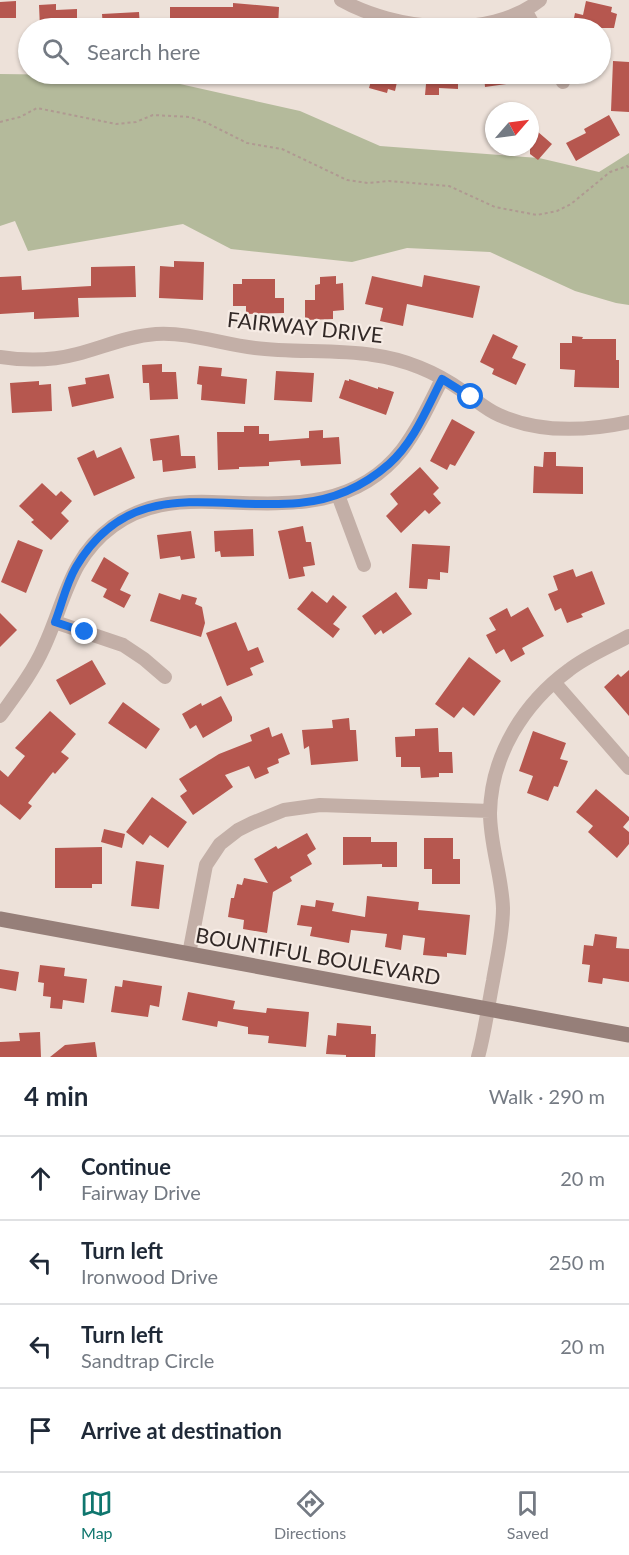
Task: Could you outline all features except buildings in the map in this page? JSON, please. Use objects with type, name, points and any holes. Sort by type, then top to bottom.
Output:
[{"type":"main road","name":"BOUNTIFUL BOULEVARD","points":[[0,919],[629,1035]]},
{"type":"street","points":[[341,0],[367,13],[385,18]]},
{"type":"street","points":[[502,18],[525,10],[540,0]]},
{"type":"street","points":[[525,10],[529,18]]},
{"type":"street","name":"FAIRWAY DRIVE","points":[[0,357],[41,360],[77,354],[131,337],[157,334],[188,335],[262,349],[373,354],[418,367],[442,379],[498,415],[526,423],[573,429],[629,422]]},
{"type":"street","points":[[0,716],[36,662],[55,622],[70,578],[89,548],[112,527],[141,510],[185,501],[299,503],[338,495],[367,481],[400,453],[417,427],[442,379]]},
{"type":"street","points":[[338,495],[364,565]]},
{"type":"street","points":[[55,622],[123,645],[165,677]]},
{"type":"street","points":[[478,1057],[501,938],[503,909],[490,811],[497,770],[511,736],[533,702],[574,666],[629,636]]},
{"type":"street","points":[[554,682],[629,768]]},
{"type":"street","points":[[189,954],[206,864],[220,844],[238,830],[252,823],[284,810],[320,805],[490,811]]},
{"type":"path","points":[[0,122],[20,117],[37,108],[116,124],[136,122],[153,115],[190,117],[247,143],[282,149],[347,180],[449,186],[495,207],[537,215],[557,211],[571,204],[610,172],[627,166],[629,168]]},
{"type":"green space","points":[[0,74],[18,74],[18,84],[180,84],[300,111],[380,146],[485,154],[485,156],[539,158],[599,172],[629,153],[629,305],[575,291],[490,252],[407,248],[352,262],[231,249],[183,224],[28,251],[15,221],[0,226]]},
{"type":"route","points":[[85,632],[76,631],[55,622],[66,588],[75,568],[89,548],[99,537],[126,518],[141,510],[185,501],[286,504],[312,502],[338,495],[367,481],[400,453],[417,427],[442,379],[460,388],[471,397]]}]
